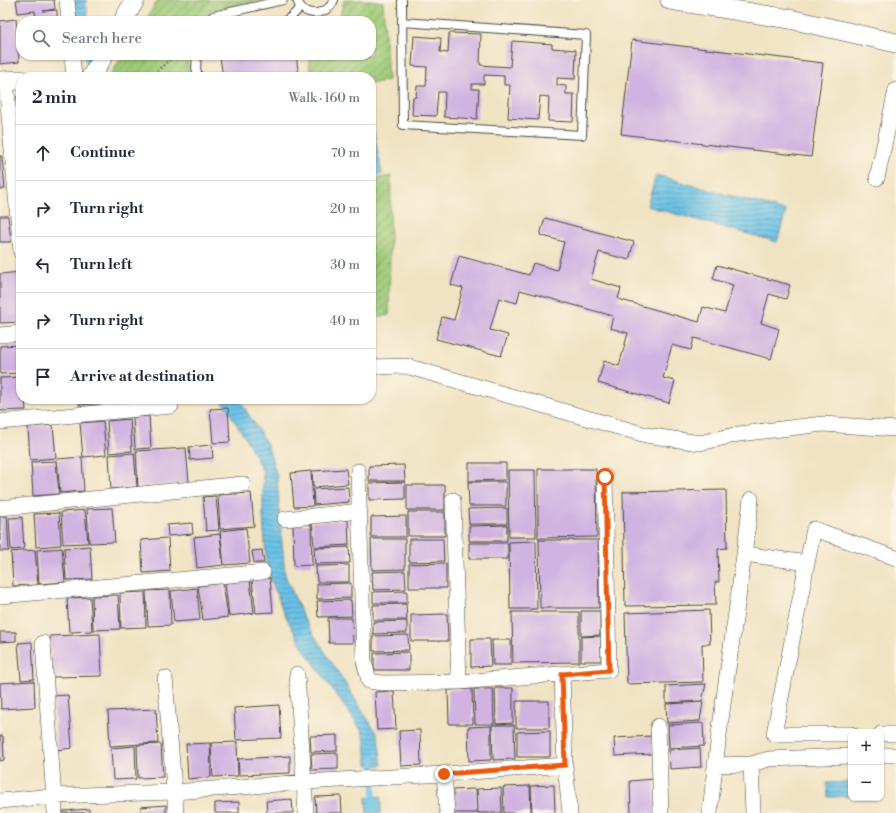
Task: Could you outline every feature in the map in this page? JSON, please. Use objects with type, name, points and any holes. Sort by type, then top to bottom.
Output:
[{"type":"street","points":[[67,0],[69,16]]},
{"type":"street","points":[[126,16],[135,0]]},
{"type":"street","points":[[670,0],[790,19],[896,43]]},
{"type":"street","points":[[72,60],[74,72]]},
{"type":"street","points":[[94,72],[101,60]]},
{"type":"street","points":[[9,81],[16,181]]},
{"type":"street","points":[[877,178],[896,90]]},
{"type":"street","points":[[0,335],[16,333]]},
{"type":"street","points":[[376,367],[406,366],[646,435],[700,443],[739,434],[823,424],[896,429]]},
{"type":"street","points":[[0,422],[171,406]]},
{"type":"street","points":[[358,471],[364,661],[369,681],[382,683],[460,682],[609,670],[605,477]]},
{"type":"street","points":[[0,508],[243,484]]},
{"type":"street","points":[[710,813],[715,765],[745,554],[751,499]]},
{"type":"street","points":[[453,500],[460,682]]},
{"type":"street","points":[[285,518],[360,511]]},
{"type":"street","points":[[848,734],[774,734],[814,529],[896,558]]},
{"type":"street","points":[[745,554],[807,563]]},
{"type":"street","points":[[0,596],[263,572]]},
{"type":"street","points":[[43,643],[55,813]]},
{"type":"street","points":[[297,674],[306,813]]},
{"type":"street","points":[[562,674],[565,765],[570,813]]},
{"type":"street","points":[[166,678],[176,813]]},
{"type":"street","points":[[658,726],[662,813]]},
{"type":"street","points":[[884,734],[896,734]]},
{"type":"street","points":[[884,755],[896,755]]},
{"type":"street","points":[[715,765],[751,764],[769,759],[848,756]]},
{"type":"street","points":[[751,764],[753,813]]},
{"type":"street","points":[[0,801],[53,796],[174,792],[565,765]]},
{"type":"street","points":[[444,774],[447,813]]},
{"type":"lane","points":[[213,16],[283,0]]},
{"type":"lane","points":[[292,16],[299,3],[309,13],[316,14],[328,10],[334,0]]},
{"type":"lane","points":[[402,0],[402,22],[403,125],[582,134],[586,35],[402,22]]},
{"type":"lane","points":[[197,60],[197,72]]},
{"type":"path","points":[[156,72],[169,60]]},
{"type":"green space","points":[[158,0],[262,0],[213,10],[205,16],[148,16]]},
{"type":"green space","points":[[344,0],[371,0],[383,2],[388,80],[376,83],[376,72],[310,72],[310,60],[376,60],[376,16],[340,16]]},
{"type":"green space","points":[[120,60],[187,60],[188,72],[112,72]]},
{"type":"green space","points":[[391,176],[389,315],[376,317],[376,179]]},
{"type":"water","points":[[70,0],[86,0],[88,16],[72,16]]},
{"type":"water","points":[[376,143],[382,174],[376,175]]},
{"type":"water","points":[[656,175],[786,211],[777,242],[647,206]]},
{"type":"water","points":[[224,404],[242,404],[267,444],[277,476],[285,575],[304,619],[378,735],[382,766],[367,765],[365,739],[362,731],[303,648],[284,613],[267,570],[263,517],[263,472],[249,444]]},
{"type":"water","points":[[848,782],[848,796],[828,797],[827,783]]},
{"type":"water","points":[[381,796],[381,813],[367,813],[366,798]]},
{"type":"building","points":[[16,0],[54,0],[55,9],[43,11],[57,10],[57,16],[36,16],[35,11],[18,13]]},
{"type":"building","points":[[16,19],[16,60],[19,60],[19,62],[0,64],[0,21]]},
{"type":"building","points":[[449,33],[481,34],[480,65],[510,67],[512,41],[552,44],[552,48],[576,50],[575,79],[557,78],[557,85],[566,86],[566,94],[574,94],[573,122],[548,121],[549,97],[540,96],[538,120],[508,118],[510,85],[504,85],[504,76],[484,75],[484,84],[472,84],[472,89],[479,89],[477,119],[444,117],[445,92],[438,92],[436,116],[412,115],[413,97],[416,97],[417,86],[426,86],[427,67],[412,66],[414,36],[441,38],[440,52],[448,53]]},
{"type":"building","points":[[632,40],[823,63],[811,157],[621,134]]},
{"type":"building","points":[[220,60],[297,60],[298,72],[222,72]]},
{"type":"building","points":[[0,156],[2,156],[5,189],[0,189]]},
{"type":"building","points":[[0,216],[8,216],[11,242],[0,242]]},
{"type":"building","points":[[545,218],[634,242],[629,260],[599,252],[591,279],[621,288],[618,299],[699,322],[703,307],[725,313],[733,285],[713,279],[717,265],[790,285],[786,299],[769,294],[761,323],[779,329],[771,359],[694,338],[691,350],[672,345],[663,378],[675,381],[669,403],[598,383],[604,361],[619,366],[628,333],[610,328],[613,316],[520,290],[517,303],[499,298],[490,330],[508,335],[501,356],[436,339],[442,317],[454,320],[463,288],[451,285],[459,256],[529,275],[533,263],[557,270],[564,242],[540,235]]},
{"type":"building","points":[[16,272],[16,322],[0,323],[0,274]]},
{"type":"building","points":[[16,345],[16,373],[0,374],[0,346]]},
{"type":"building","points":[[16,377],[16,404],[25,404],[26,410],[0,411],[0,378]]},
{"type":"building","points":[[228,408],[230,442],[213,443],[210,409]]},
{"type":"building","points":[[149,416],[151,448],[135,449],[133,417]]},
{"type":"building","points":[[130,419],[132,451],[109,453],[107,421]]},
{"type":"building","points":[[103,421],[106,455],[83,457],[80,423]]},
{"type":"building","points":[[53,425],[56,458],[30,460],[28,427]]},
{"type":"building","points":[[212,445],[213,458],[190,460],[189,447]]},
{"type":"building","points":[[186,448],[189,483],[138,487],[136,451]]},
{"type":"building","points":[[134,453],[137,487],[111,489],[109,455]]},
{"type":"building","points":[[82,457],[84,491],[60,493],[57,459]]},
{"type":"building","points":[[56,461],[59,494],[33,496],[31,462]]},
{"type":"building","points":[[469,463],[506,463],[506,480],[469,481]]},
{"type":"building","points":[[404,465],[405,481],[369,481],[369,466]]},
{"type":"building","points":[[346,469],[348,484],[313,487],[312,471]]},
{"type":"building","points":[[538,469],[596,469],[597,537],[538,538]]},
{"type":"building","points":[[508,470],[535,470],[536,537],[509,537]]},
{"type":"building","points":[[311,471],[313,506],[294,507],[291,473]]},
{"type":"building","points":[[405,482],[405,499],[369,500],[369,483]]},
{"type":"building","points":[[468,482],[506,482],[506,506],[469,506]]},
{"type":"building","points":[[407,485],[445,485],[445,510],[407,510]]},
{"type":"building","points":[[348,487],[349,502],[314,505],[313,489]]},
{"type":"building","points":[[726,490],[727,548],[718,549],[719,582],[715,582],[716,605],[625,606],[623,492]]},
{"type":"building","points":[[251,493],[254,526],[220,529],[218,495]]},
{"type":"building","points":[[216,496],[219,530],[206,531],[203,497]]},
{"type":"building","points":[[112,508],[115,542],[89,543],[87,509]]},
{"type":"building","points":[[507,508],[507,524],[469,524],[468,509]]},
{"type":"building","points":[[85,510],[88,543],[63,544],[61,512]]},
{"type":"building","points":[[408,512],[445,512],[445,536],[408,536]]},
{"type":"building","points":[[59,513],[61,545],[36,547],[34,514]]},
{"type":"building","points":[[0,516],[7,516],[9,551],[0,551]]},
{"type":"building","points":[[406,516],[406,537],[371,537],[371,517]]},
{"type":"building","points":[[22,517],[24,549],[11,550],[9,518]]},
{"type":"building","points":[[348,520],[349,545],[314,547],[312,522]]},
{"type":"building","points":[[192,523],[193,534],[168,536],[167,525]]},
{"type":"building","points":[[311,524],[312,565],[294,566],[293,525]]},
{"type":"building","points":[[507,525],[507,541],[469,541],[469,526]]},
{"type":"building","points":[[246,528],[250,563],[224,565],[220,531]]},
{"type":"building","points":[[220,534],[223,565],[197,568],[194,537]]},
{"type":"building","points":[[168,538],[170,571],[143,573],[141,540]]},
{"type":"building","points":[[371,539],[405,539],[405,569],[372,570]]},
{"type":"building","points":[[409,539],[443,539],[444,561],[409,562]]},
{"type":"building","points":[[539,540],[598,540],[599,608],[540,608]]},
{"type":"building","points":[[536,541],[537,609],[510,609],[509,542]]},
{"type":"building","points":[[469,543],[508,543],[508,559],[469,559]]},
{"type":"building","points":[[90,546],[92,579],[66,580],[64,548]]},
{"type":"building","points":[[349,547],[350,563],[315,564],[314,548]]},
{"type":"building","points":[[62,548],[65,582],[39,584],[37,550]]},
{"type":"building","points":[[35,550],[38,585],[13,586],[11,552]]},
{"type":"building","points":[[262,550],[264,563],[254,563],[252,551]]},
{"type":"building","points":[[446,563],[446,588],[409,588],[409,564]]},
{"type":"building","points":[[349,565],[349,582],[317,582],[316,566]]},
{"type":"building","points":[[405,571],[406,589],[373,590],[372,572]]},
{"type":"building","points":[[270,578],[273,612],[256,613],[252,580]]},
{"type":"building","points":[[250,580],[254,613],[229,616],[225,583]]},
{"type":"building","points":[[223,583],[228,617],[203,620],[198,586]]},
{"type":"building","points":[[351,583],[351,598],[317,599],[317,584]]},
{"type":"building","points":[[197,588],[200,620],[174,622],[171,591]]},
{"type":"building","points":[[170,590],[171,625],[148,626],[146,591]]},
{"type":"building","points":[[407,591],[407,603],[373,603],[373,592]]},
{"type":"building","points":[[145,592],[146,627],[121,628],[120,593]]},
{"type":"building","points":[[118,595],[120,629],[93,630],[92,596]]},
{"type":"building","points":[[90,597],[92,631],[69,632],[67,598]]},
{"type":"building","points":[[351,600],[352,616],[318,617],[317,601]]},
{"type":"building","points":[[406,604],[407,620],[373,620],[373,605]]},
{"type":"building","points":[[709,610],[710,644],[702,644],[703,682],[627,684],[625,613]]},
{"type":"building","points":[[581,611],[600,611],[600,635],[581,636]]},
{"type":"building","points":[[512,612],[579,612],[579,662],[513,663]]},
{"type":"building","points":[[447,614],[448,641],[411,641],[411,615]]},
{"type":"building","points":[[328,618],[352,618],[353,643],[329,643]]},
{"type":"building","points":[[407,621],[407,633],[373,634],[373,622]]},
{"type":"building","points":[[0,632],[16,632],[16,641],[0,642]]},
{"type":"building","points":[[100,634],[102,676],[52,677],[50,636]]},
{"type":"building","points":[[408,635],[409,650],[373,651],[373,636]]},
{"type":"building","points":[[601,636],[601,661],[581,661],[581,637]]},
{"type":"building","points":[[471,639],[490,639],[491,666],[471,667]]},
{"type":"building","points":[[492,640],[511,640],[511,665],[493,665]]},
{"type":"building","points":[[32,642],[34,679],[21,680],[18,643]]},
{"type":"building","points":[[409,652],[409,670],[374,670],[374,653]]},
{"type":"building","points":[[34,681],[35,707],[1,709],[0,683]]},
{"type":"building","points":[[706,684],[702,701],[666,703],[666,686]]},
{"type":"building","points":[[495,688],[513,688],[513,723],[496,724]]},
{"type":"building","points":[[472,689],[473,724],[449,724],[448,690]]},
{"type":"building","points":[[474,689],[493,689],[494,724],[475,724]]},
{"type":"building","points":[[394,691],[396,729],[377,730],[375,692]]},
{"type":"building","points":[[68,695],[72,748],[57,750],[53,696]]},
{"type":"building","points":[[516,701],[549,701],[549,728],[516,728]]},
{"type":"building","points":[[703,702],[700,721],[667,723],[666,704]]},
{"type":"building","points":[[279,705],[281,738],[236,740],[234,708]]},
{"type":"building","points":[[156,709],[158,743],[110,746],[108,711]]},
{"type":"building","points":[[703,723],[704,746],[669,748],[668,725]]},
{"type":"building","points":[[492,725],[514,725],[515,759],[493,760]]},
{"type":"building","points":[[491,726],[491,760],[469,761],[468,727]]},
{"type":"building","points":[[420,730],[421,765],[401,766],[399,731]]},
{"type":"building","points":[[550,731],[550,757],[517,757],[517,732]]},
{"type":"building","points":[[337,735],[337,751],[311,752],[310,736]]},
{"type":"building","points":[[0,736],[3,736],[4,760],[0,761]]},
{"type":"building","points":[[652,736],[653,754],[615,756],[614,738]]},
{"type":"building","points":[[237,742],[238,776],[213,777],[211,743]]},
{"type":"building","points":[[210,743],[211,777],[188,779],[186,744]]},
{"type":"building","points":[[161,744],[163,777],[138,778],[137,745]]},
{"type":"building","points":[[135,746],[136,779],[113,780],[111,748]]},
{"type":"building","points":[[700,748],[701,767],[670,769],[669,750]]},
{"type":"building","points":[[338,753],[338,769],[312,770],[311,754]]},
{"type":"building","points":[[290,756],[290,773],[239,775],[238,759]]},
{"type":"building","points":[[654,779],[656,813],[631,813],[630,781]]},
{"type":"building","points":[[554,785],[555,813],[532,813],[531,786]]},
{"type":"building","points":[[530,786],[531,813],[504,813],[503,787]]},
{"type":"building","points":[[501,788],[502,813],[478,813],[477,789]]},
{"type":"building","points":[[476,789],[477,813],[451,813],[450,790]]},
{"type":"building","points":[[341,796],[342,813],[316,813],[315,797]]},
{"type":"building","points":[[292,799],[293,813],[267,813],[266,801]]},
{"type":"building","points":[[239,802],[239,813],[215,813],[215,803]]},
{"type":"building","points":[[166,805],[166,813],[141,813],[140,807]]},
{"type":"building","points":[[89,809],[89,813],[63,813],[63,811]]},
{"type":"waterway","points":[[88,60],[93,68]]},
{"type":"waterway","points":[[373,759],[374,813]]},
{"type":"route","points":[[444,774],[565,765],[562,674],[609,670],[605,477]]}]
